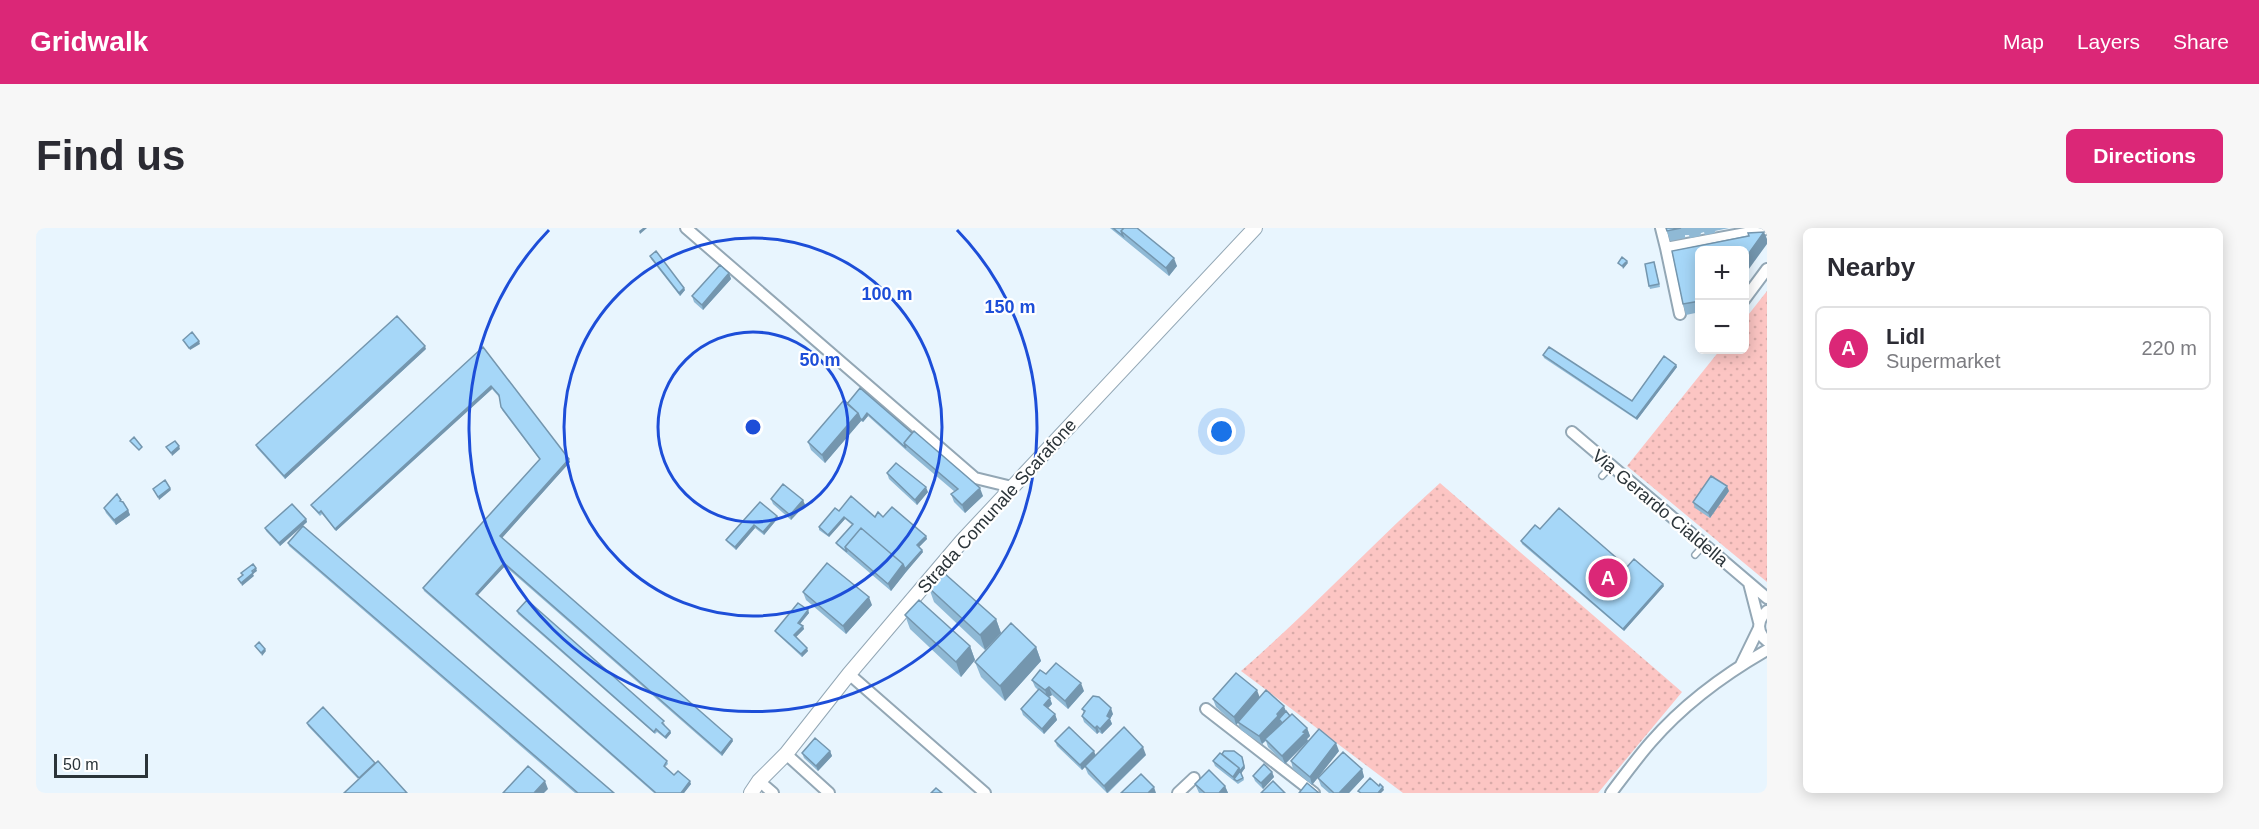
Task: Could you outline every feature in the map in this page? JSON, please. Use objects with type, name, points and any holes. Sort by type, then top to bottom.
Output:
[{"type":"street","points":[[686,228],[975,478],[1012,487]]},
{"type":"street","name":"Strada Comunale Scarafone","points":[[751,793],[962,541],[1255,228]]},
{"type":"street","points":[[1661,228],[1680,314]]},
{"type":"street","points":[[1666,248],[1767,229]]},
{"type":"street","points":[[1749,293],[1767,269]]},
{"type":"street","name":"Via Gerardo Cialdella","points":[[1572,432],[1767,598]]},
{"type":"street","points":[[1749,583],[1760,633],[1767,641]]},
{"type":"street","points":[[1740,665],[1767,612]]},
{"type":"street","points":[[1611,793],[1651,742],[1682,710],[1740,665],[1767,650]]},
{"type":"street","points":[[849,674],[985,793]]},
{"type":"street","points":[[1206,709],[1310,792]]},
{"type":"street","points":[[786,754],[829,793]]},
{"type":"street","points":[[1179,793],[1194,778]]},
{"type":"street","points":[[759,781],[773,793]]},
{"type":"lane","points":[[1602,476],[1611,466]]},
{"type":"lane","points":[[1695,555],[1704,545]]},
{"type":"shaded area","points":[[1767,291],[1767,582],[1627,466],[1717,354],[1749,354],[1749,314]]},
{"type":"shaded area","points":[[1440,483],[1682,692],[1598,793],[1403,793],[1241,671]]},
{"type":"building","points":[[1113,228],[1124,228],[1121,231],[1123,236]]},
{"type":"building","points":[[1124,228],[1137,228],[1174,258],[1166,268],[1121,231]]},
{"type":"building","points":[[1764,232],[1749,253],[1749,246],[1698,246],[1749,236],[1748,233]]},
{"type":"building","points":[[1695,247],[1695,302],[1683,304],[1672,251]]},
{"type":"building","points":[[656,251],[684,288],[679,293],[650,256]]},
{"type":"building","points":[[1622,257],[1627,261],[1622,266],[1618,263]]},
{"type":"building","points":[[1654,262],[1659,284],[1649,286],[1645,264]]},
{"type":"building","points":[[720,265],[729,273],[702,305],[692,296]]},
{"type":"building","points":[[397,316],[425,346],[284,476],[256,445]]},
{"type":"building","points":[[192,332],[199,341],[189,348],[183,340]]},
{"type":"building","points":[[483,347],[569,459],[500,536],[732,739],[721,753],[504,563],[476,594],[667,761],[664,766],[674,775],[678,771],[690,781],[681,793],[656,793],[423,588],[540,459],[501,407],[499,395],[491,386],[335,529],[321,511],[319,513],[311,505]]},
{"type":"building","points":[[1549,347],[1632,401],[1664,356],[1676,365],[1636,418],[1543,355]]},
{"type":"building","points":[[860,388],[912,433],[904,443],[906,448],[867,413],[862,420],[858,413],[847,404]]},
{"type":"building","points":[[844,400],[858,413],[822,455],[808,442]]},
{"type":"building","points":[[914,431],[980,488],[962,505],[951,494],[958,489],[904,443]]},
{"type":"building","points":[[134,437],[142,447],[139,450],[130,441]]},
{"type":"building","points":[[175,441],[179,446],[171,453],[166,447]]},
{"type":"building","points":[[896,463],[926,487],[915,500],[887,473]]},
{"type":"building","points":[[1711,476],[1727,486],[1708,513],[1693,502]]},
{"type":"building","points":[[165,480],[170,488],[158,497],[153,489]]},
{"type":"building","points":[[783,484],[803,500],[790,515],[771,499]]},
{"type":"building","points":[[117,494],[128,510],[114,520],[104,508]]},
{"type":"building","points":[[851,496],[875,517],[878,512],[883,517],[892,507],[926,536],[917,545],[922,550],[905,569],[903,564],[861,528],[845,547],[847,552],[836,543],[853,524],[844,517],[828,535],[819,527],[835,508],[839,511]]},
{"type":"building","points":[[760,502],[777,516],[763,532],[754,525],[735,547],[726,540]]},
{"type":"building","points":[[292,504],[306,519],[279,543],[265,528]]},
{"type":"building","points":[[1559,508],[1627,567],[1634,559],[1663,584],[1623,629],[1521,541],[1535,525],[1540,529]]},
{"type":"building","points":[[303,526],[614,793],[578,793],[288,543]]},
{"type":"building","points":[[861,528],[903,564],[888,584],[845,547]]},
{"type":"building","points":[[827,563],[869,597],[843,626],[803,592]]},
{"type":"building","points":[[253,564],[256,568],[252,571],[253,573],[241,583],[238,579],[243,575],[241,573]]},
{"type":"building","points":[[944,573],[996,619],[980,635],[929,588]]},
{"type":"building","points":[[527,600],[664,721],[662,723],[670,731],[665,737],[656,729],[654,732],[517,611]]},
{"type":"building","points":[[919,600],[970,646],[956,662],[905,615]]},
{"type":"building","points":[[798,603],[808,610],[798,623],[803,626],[794,635],[807,648],[801,654],[775,631]]},
{"type":"building","points":[[1011,623],[1036,647],[1000,686],[975,662]]},
{"type":"building","points":[[259,642],[265,649],[261,653],[255,646]]},
{"type":"building","points":[[1056,663],[1081,683],[1065,701],[1049,687],[1045,690],[1032,680],[1040,670],[1046,674]]},
{"type":"building","points":[[1236,673],[1257,690],[1234,717],[1213,699]]},
{"type":"building","points":[[1039,689],[1050,698],[1044,705],[1055,714],[1042,729],[1021,709]]},
{"type":"building","points":[[1266,690],[1284,706],[1259,736],[1238,722]]},
{"type":"building","points":[[1093,696],[1099,697],[1111,708],[1107,716],[1110,718],[1100,729],[1097,726],[1095,728],[1082,716],[1085,711],[1082,709]]},
{"type":"building","points":[[323,707],[375,763],[359,778],[307,723]]},
{"type":"building","points":[[1286,711],[1290,716],[1282,723],[1279,719]]},
{"type":"building","points":[[1292,714],[1307,728],[1303,732],[1305,733],[1282,756],[1265,739]]},
{"type":"building","points":[[1069,727],[1094,751],[1080,765],[1055,741]]},
{"type":"building","points":[[1124,727],[1143,747],[1104,786],[1085,766]]},
{"type":"building","points":[[1319,729],[1336,743],[1310,777],[1291,761]]},
{"type":"building","points":[[815,738],[830,751],[816,766],[802,753]]},
{"type":"building","points":[[1224,751],[1234,751],[1242,757],[1244,766],[1240,771],[1222,754]]},
{"type":"building","points":[[1343,752],[1362,769],[1339,793],[1334,793],[1318,778]]},
{"type":"building","points":[[1220,753],[1239,768],[1233,777],[1213,761]]},
{"type":"building","points":[[378,761],[407,793],[344,793]]},
{"type":"building","points":[[1264,764],[1272,772],[1261,783],[1253,776]]},
{"type":"building","points":[[528,766],[545,781],[534,793],[503,793]]},
{"type":"building","points":[[1209,770],[1225,786],[1219,793],[1205,793],[1195,784]]},
{"type":"building","points":[[1240,771],[1243,778],[1237,781],[1234,779]]},
{"type":"building","points":[[1141,774],[1154,787],[1148,793],[1121,793]]},
{"type":"building","points":[[1370,778],[1383,787],[1378,793],[1358,791]]},
{"type":"building","points":[[1273,781],[1285,793],[1261,793]]},
{"type":"building","points":[[1307,783],[1319,793],[1299,793]]},
{"type":"building","points":[[936,788],[942,793],[931,793]]},
{"type":"place","name":"Lidl","points":[[1608,578]]}]
